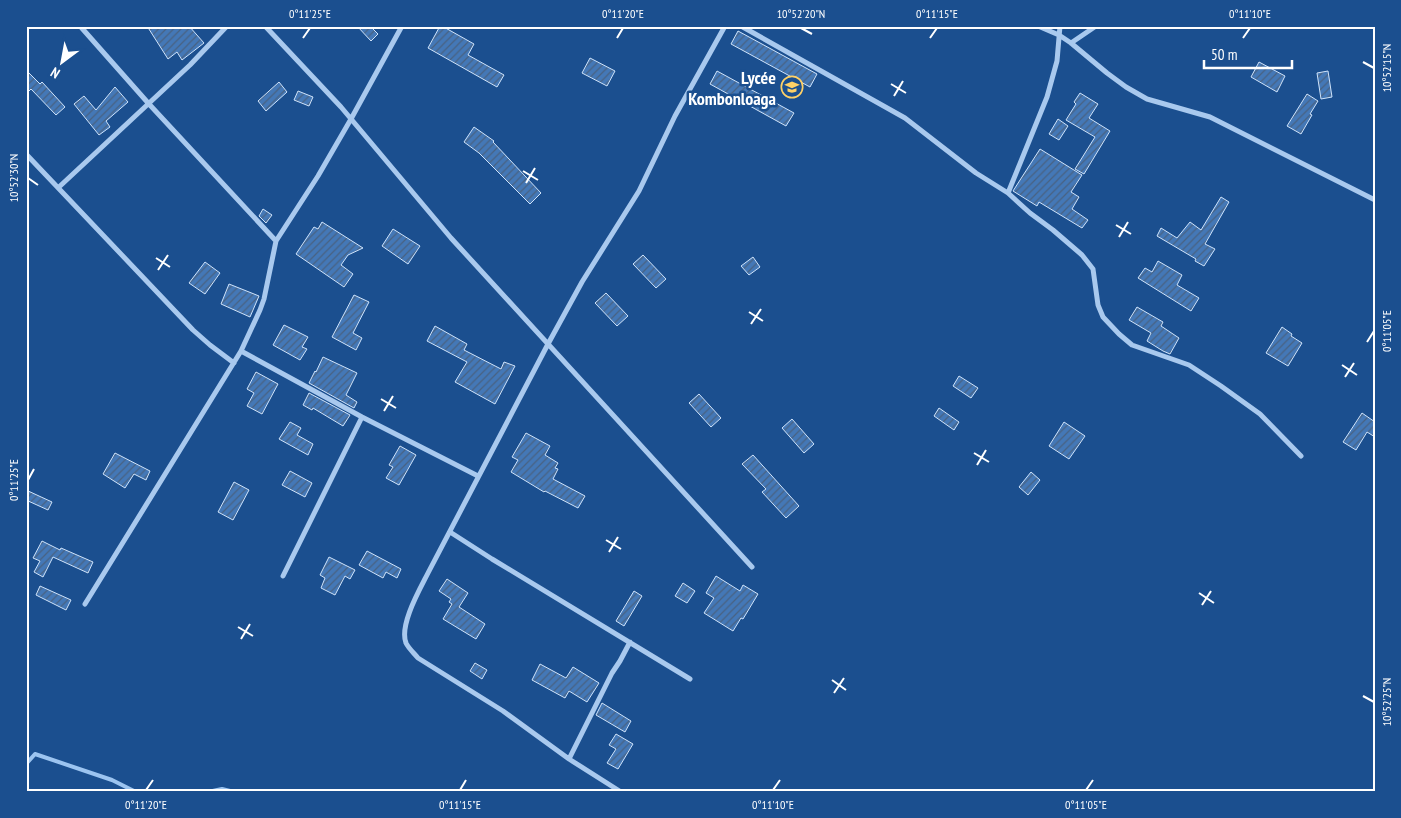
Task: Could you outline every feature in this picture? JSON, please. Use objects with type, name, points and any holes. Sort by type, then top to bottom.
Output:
[{"type":"street","points":[[80,26],[149,104],[276,241]]},
{"type":"street","points":[[59,187],[149,104],[226,26]]},
{"type":"street","points":[[265,26],[351,119],[451,238],[752,567]]},
{"type":"street","points":[[85,604],[241,351],[264,299],[276,241],[318,176],[402,26]]},
{"type":"street","points":[[621,792],[569,759],[502,711],[418,658],[405,641],[405,627],[409,612],[548,344],[582,282],[639,191],[675,116],[725,26]]},
{"type":"street","points":[[741,26],[905,118],[976,172],[1008,193],[1082,255],[1093,269],[1098,305],[1103,317],[1119,334],[1132,345],[1189,365],[1221,386],[1260,414],[1301,456]]},
{"type":"street","points":[[1038,26],[1059,35],[1071,43],[1107,73],[1147,99],[1210,117],[1375,200]]},
{"type":"street","points":[[1008,193],[1047,97],[1057,61],[1060,26]]},
{"type":"street","points":[[1071,43],[1096,26]]},
{"type":"street","points":[[26,154],[193,330],[234,363]]},
{"type":"street","points":[[241,351],[362,417],[478,476]]},
{"type":"street","points":[[283,576],[362,417]]},
{"type":"street","points":[[450,532],[690,679]]},
{"type":"street","points":[[569,759],[612,673],[630,642]]},
{"type":"building","points":[[147,26],[189,26],[204,43],[182,60],[177,52],[168,59]]},
{"type":"building","points":[[357,26],[370,26],[378,34],[371,41]]},
{"type":"building","points":[[440,26],[474,44],[468,55],[504,75],[497,87],[428,48]]},
{"type":"building","points":[[738,31],[817,74],[810,87],[731,44]]},
{"type":"building","points":[[590,58],[615,71],[607,86],[582,73]]},
{"type":"building","points":[[1259,62],[1285,76],[1277,92],[1251,77]]},
{"type":"building","points":[[26,70],[40,84],[42,82],[65,107],[56,115],[31,89],[26,94]]},
{"type":"building","points":[[717,71],[794,113],[786,126],[710,84]]},
{"type":"building","points":[[1328,71],[1332,97],[1321,99],[1317,73]]},
{"type":"building","points":[[279,82],[287,92],[266,111],[258,101]]},
{"type":"building","points":[[115,87],[128,102],[106,121],[110,127],[99,135],[74,104],[84,96],[96,110]]},
{"type":"building","points":[[298,91],[313,97],[309,106],[294,100]]},
{"type":"building","points":[[1080,93],[1098,104],[1089,118],[1110,131],[1084,174],[1075,169],[1095,137],[1066,120],[1076,104],[1074,102]]},
{"type":"building","points":[[1307,94],[1318,101],[1301,134],[1287,126]]},
{"type":"building","points":[[1058,119],[1068,126],[1059,140],[1049,134]]},
{"type":"building","points":[[474,127],[494,141],[541,193],[530,204],[479,153],[464,142]]},
{"type":"building","points":[[1040,149],[1082,175],[1071,192],[1079,197],[1072,209],[1088,220],[1082,228],[1039,202],[1037,206],[1013,191]]},
{"type":"building","points":[[1221,197],[1229,202],[1205,244],[1215,249],[1204,266],[1195,261],[1196,259],[1157,236],[1161,228],[1177,238],[1190,222],[1201,230]]},
{"type":"building","points":[[263,209],[272,215],[266,223],[259,216]]},
{"type":"building","points":[[322,222],[363,248],[348,255],[341,265],[353,274],[344,287],[296,254],[314,227],[318,229]]},
{"type":"building","points":[[393,229],[420,246],[408,264],[382,246]]},
{"type":"building","points":[[643,255],[666,279],[656,288],[633,264]]},
{"type":"building","points":[[753,257],[760,267],[749,275],[741,266]]},
{"type":"building","points":[[1158,261],[1182,275],[1177,285],[1199,298],[1191,311],[1138,278],[1145,268],[1152,272]]},
{"type":"building","points":[[205,262],[220,273],[205,294],[189,283]]},
{"type":"building","points":[[229,284],[259,296],[250,317],[221,304]]},
{"type":"building","points":[[606,293],[628,316],[617,326],[595,303]]},
{"type":"building","points":[[354,295],[369,302],[353,333],[362,338],[356,350],[332,337]]},
{"type":"building","points":[[1137,307],[1163,322],[1161,326],[1179,338],[1170,354],[1147,341],[1151,333],[1129,320]]},
{"type":"building","points":[[284,325],[308,337],[302,347],[307,349],[300,360],[273,345]]},
{"type":"building","points":[[435,326],[467,344],[464,350],[501,369],[504,362],[515,366],[495,404],[455,382],[467,362],[427,341]]},
{"type":"building","points":[[1282,327],[1302,343],[1288,366],[1266,353]]},
{"type":"building","points":[[323,357],[357,373],[346,395],[357,402],[354,408],[309,383]]},
{"type":"building","points":[[256,372],[278,384],[262,414],[247,406],[254,393],[247,389]]},
{"type":"building","points":[[959,376],[978,388],[971,398],[953,386]]},
{"type":"building","points":[[309,393],[350,415],[343,426],[313,408],[312,410],[303,405]]},
{"type":"building","points":[[699,394],[721,418],[711,427],[689,403]]},
{"type":"building","points":[[939,408],[959,422],[954,430],[934,416]]},
{"type":"building","points":[[1362,413],[1375,422],[1375,437],[1367,432],[1356,450],[1343,442]]},
{"type":"building","points":[[792,419],[814,444],[804,453],[782,428]]},
{"type":"building","points":[[290,422],[301,428],[297,435],[313,444],[308,455],[279,439]]},
{"type":"building","points":[[1064,422],[1085,436],[1069,459],[1049,446]]},
{"type":"building","points":[[526,433],[550,446],[545,455],[558,463],[555,468],[558,469],[553,479],[585,496],[578,508],[544,492],[511,472],[518,460],[512,457]]},
{"type":"building","points":[[400,446],[416,455],[399,485],[386,478],[393,467],[389,465]]},
{"type":"building","points":[[115,453],[150,471],[146,480],[134,474],[125,488],[103,474]]},
{"type":"building","points":[[753,455],[799,506],[786,518],[762,492],[766,489],[742,464]]},
{"type":"building","points":[[290,471],[312,483],[305,497],[282,485]]},
{"type":"building","points":[[1031,472],[1040,480],[1028,495],[1019,487]]},
{"type":"building","points":[[234,482],[249,490],[233,520],[218,512]]},
{"type":"building","points":[[26,490],[52,502],[48,510],[26,500]]},
{"type":"building","points":[[42,541],[93,562],[88,573],[53,557],[43,577],[34,572],[40,561],[33,558]]},
{"type":"building","points":[[367,551],[401,569],[397,578],[386,572],[383,578],[359,565]]},
{"type":"building","points":[[329,557],[355,570],[350,579],[345,576],[335,595],[321,588],[325,578],[320,575]]},
{"type":"building","points":[[716,576],[740,591],[743,585],[758,594],[743,619],[741,618],[733,631],[704,613],[714,598],[706,593]]},
{"type":"building","points":[[447,579],[468,593],[459,607],[485,624],[476,639],[443,619],[452,604],[449,602],[451,599],[439,591]]},
{"type":"building","points":[[683,583],[695,591],[687,603],[675,596]]},
{"type":"building","points":[[40,586],[71,600],[66,610],[36,595]]},
{"type":"building","points":[[634,591],[642,596],[624,626],[616,621]]},
{"type":"building","points":[[475,663],[487,670],[482,679],[470,671]]},
{"type":"building","points":[[540,664],[566,678],[573,667],[599,683],[587,702],[569,691],[565,698],[532,680]]},
{"type":"building","points":[[602,703],[631,721],[625,732],[596,715]]},
{"type":"building","points":[[616,734],[633,744],[618,769],[607,763],[616,749],[609,745]]},
{"type":"waterway","points":[[26,764],[35,754],[112,780],[136,792]]},
{"type":"waterway","points":[[208,792],[222,789],[234,792]]},
{"type":"place","name":"Lycée Kombonloaga","points":[[792,87]]}]
